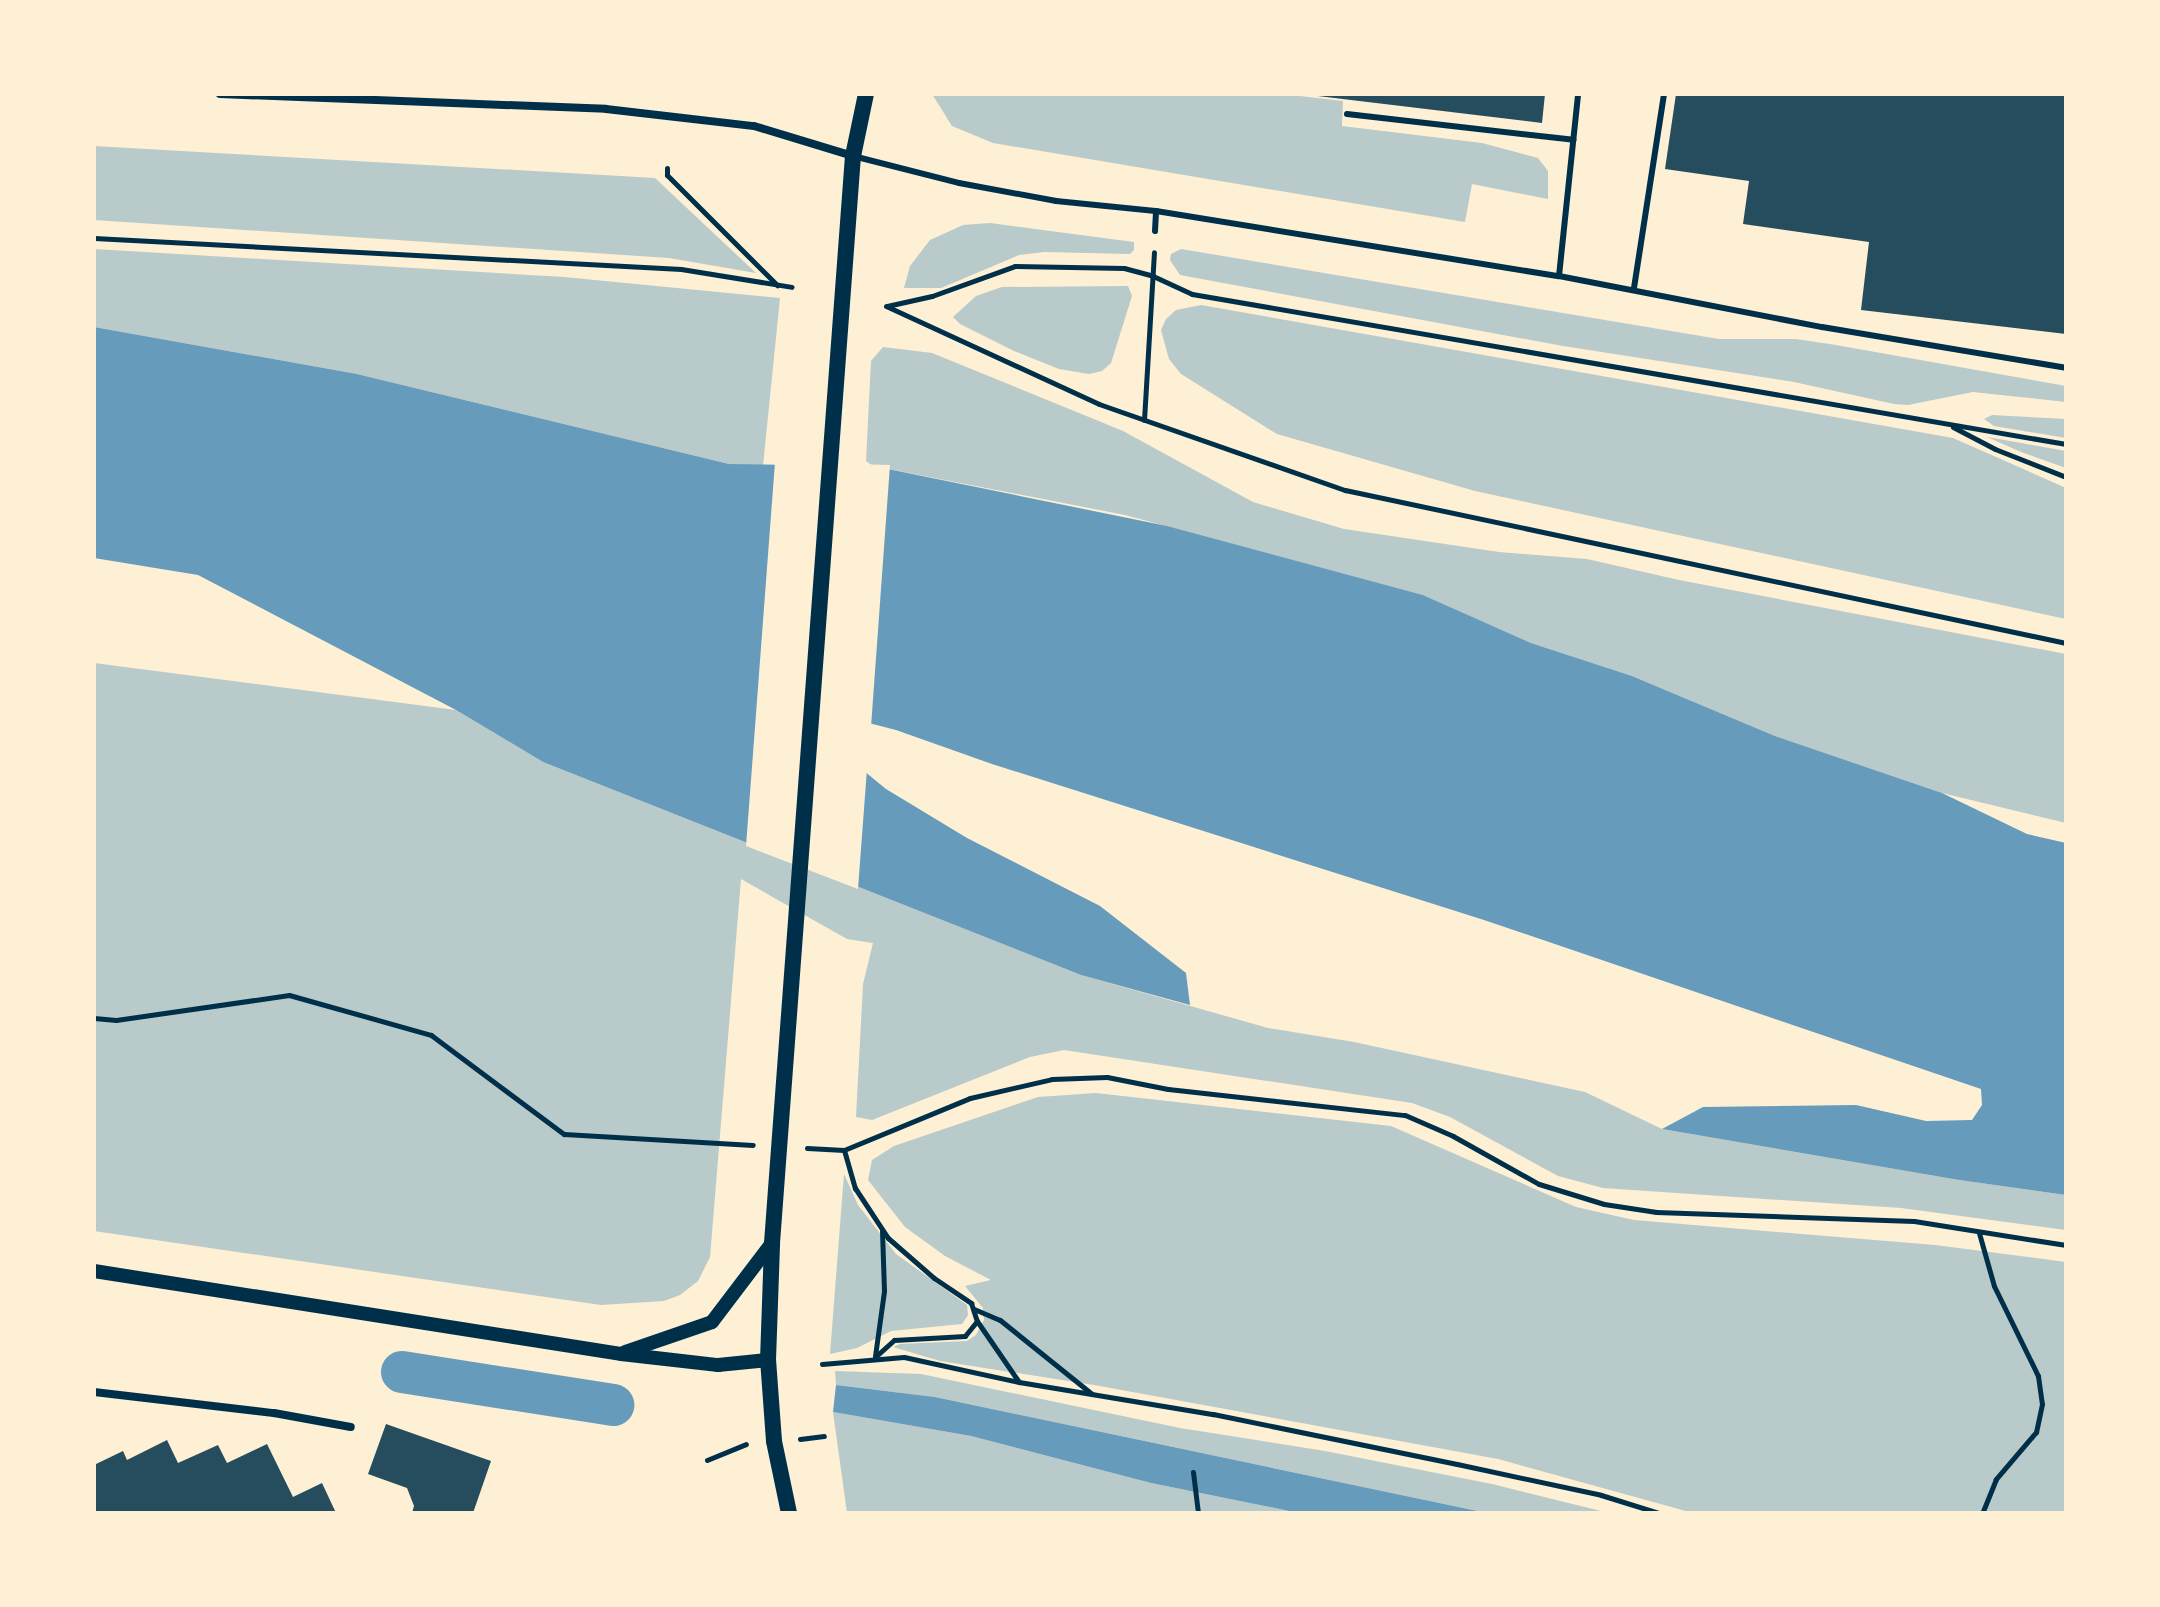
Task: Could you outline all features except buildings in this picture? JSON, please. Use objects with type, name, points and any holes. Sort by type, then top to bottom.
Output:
[{"type":"main road","points":[[789,1513],[774,1441],[768,1360],[772,1243],[853,156],[866,94]]},
{"type":"street","points":[[220,94],[606,109],[754,126],[853,156]]},
{"type":"street","points":[[621,1354],[712,1322],[772,1243]]},
{"type":"street","points":[[94,1271],[621,1354],[718,1365],[768,1360]]},
{"type":"street","points":[[94,1392],[260,1411],[351,1427]]},
{"type":"lane","points":[[1559,276],[1578,94]]},
{"type":"lane","points":[[1634,288],[1664,94]]},
{"type":"lane","points":[[1347,114],[1574,140]]},
{"type":"lane","points":[[853,156],[969,185],[1056,201],[1156,211],[1634,288],[1822,327],[2066,368]]},
{"type":"lane","points":[[1155,231],[1156,211]]},
{"type":"path","points":[[667,168],[667,175],[778,285]]},
{"type":"path","points":[[1144,420],[1155,231]]},
{"type":"path","points":[[94,238],[681,269],[792,287]]},
{"type":"path","points":[[2066,444],[1192,294],[1153,276],[1124,268],[1015,266],[932,296],[886,306],[1099,404],[1345,490],[2066,643]]},
{"type":"path","points":[[1948,425],[1995,449],[2066,477]]},
{"type":"path","points":[[94,1018],[116,1020],[289,995],[431,1035],[564,1134],[766,1145]]},
{"type":"path","points":[[797,1147],[844,1150],[970,1098],[1052,1079],[1107,1077],[1181,1091],[1405,1115],[1453,1136],[1539,1184],[1604,1204],[1656,1212],[1914,1221],[2066,1245]]},
{"type":"path","points":[[844,1150],[855,1188],[888,1238],[973,1309],[1000,1320],[1093,1395]]},
{"type":"path","points":[[875,1357],[884,1291],[882,1229]]},
{"type":"path","points":[[1979,1233],[1994,1286],[2038,1376],[2042,1404],[2036,1432],[1996,1479],[1982,1513]]},
{"type":"path","points":[[973,1309],[977,1321],[1019,1382]]},
{"type":"path","points":[[875,1357],[894,1340],[965,1336],[977,1321]]},
{"type":"path","points":[[822,1364],[875,1357],[904,1357],[1019,1382],[1213,1414],[1442,1460],[1601,1495],[1659,1513]]},
{"type":"path","points":[[1193,1472],[1198,1513]]},
{"type":"shaded area","points":[[932,94],[1283,94],[1343,101],[1342,126],[1482,143],[1538,158],[1548,171],[1548,199],[1472,184],[1465,222],[993,143],[952,126]]},
{"type":"shaded area","points":[[94,146],[655,178],[756,273],[669,258],[94,220]]},
{"type":"shaded area","points":[[990,223],[1134,242],[1134,250],[1130,254],[1044,252],[1019,255],[941,288],[904,288],[910,266],[930,240],[963,225]]},
{"type":"shaded area","points":[[94,249],[564,277],[780,298],[763,466],[729,464],[357,374],[94,327]]},
{"type":"shaded area","points":[[1181,249],[1719,339],[1796,339],[1836,345],[2066,386],[2066,402],[1973,392],[1908,405],[1894,404],[1794,382],[1563,346],[1180,275],[1170,260],[1171,254]]},
{"type":"shaded area","points":[[1128,286],[1132,296],[1111,363],[1102,371],[1089,374],[1059,369],[1014,351],[960,324],[953,317],[976,296],[1002,287]]},
{"type":"shaded area","points":[[1201,305],[1953,438],[2066,488],[2066,619],[1475,491],[1277,434],[1181,374],[1169,359],[1161,330],[1166,319],[1176,310]]},
{"type":"shaded area","points":[[883,347],[932,353],[1123,431],[1253,502],[1344,529],[1499,552],[1587,559],[1679,580],[2066,654],[2066,823],[1942,793],[1775,736],[1632,676],[1531,643],[1423,595],[1125,515],[873,466],[866,461],[871,361]]},
{"type":"shaded area","points":[[1992,415],[2066,419],[2066,438],[1994,426],[1984,419]]},
{"type":"shaded area","points":[[1987,437],[2066,451],[2066,468],[2021,452]]},
{"type":"shaded area","points":[[94,663],[456,710],[543,762],[1081,975],[1268,1028],[1354,1042],[1585,1092],[1662,1129],[1959,1180],[2066,1195],[2066,1230],[1901,1208],[1603,1188],[1558,1176],[1450,1117],[1412,1103],[1064,1050],[1030,1057],[872,1120],[856,1117],[863,984],[873,943],[847,939],[741,879],[710,1257],[698,1281],[680,1295],[664,1301],[601,1305],[94,1231]]},
{"type":"shaded area","points":[[1096,1093],[1391,1126],[1576,1207],[1634,1220],[1935,1245],[2066,1262],[2066,1513],[1693,1513],[1498,1459],[1094,1385],[940,1361],[893,1347],[900,1344],[967,1341],[976,1335],[984,1320],[983,1308],[965,1286],[991,1280],[945,1256],[905,1227],[868,1180],[872,1160],[894,1146],[1038,1097]]},
{"type":"shaded area","points":[[844,1174],[858,1205],[896,1254],[967,1305],[968,1315],[962,1324],[891,1331],[857,1348],[830,1354]]},
{"type":"shaded area","points":[[835,1371],[921,1374],[1180,1428],[1325,1451],[1492,1484],[1609,1513],[1487,1513],[935,1397],[836,1385]]},
{"type":"shaded area","points":[[833,1412],[971,1436],[1151,1483],[1299,1513],[847,1513]]},
{"type":"water","points":[[94,327],[357,374],[729,464],[873,466],[1167,526],[1423,595],[1531,643],[1632,676],[1775,736],[1942,793],[2027,834],[2066,843],[2066,1195],[1959,1180],[1662,1129],[1703,1107],[1856,1105],[1926,1121],[1972,1120],[1982,1105],[1981,1089],[1484,920],[992,764],[896,730],[861,721],[833,731],[837,749],[886,789],[967,838],[1100,906],[1186,973],[1190,1005],[1081,975],[543,762],[456,710],[198,575],[94,558]]},
{"type":"water","points":[[836,1385],[935,1397],[1487,1513],[1299,1513],[1151,1483],[971,1436],[833,1412]]},
{"type":"pier","points":[[775,462],[890,465],[871,727],[861,725],[837,734],[841,747],[867,769],[858,889],[746,846]]},
{"type":"waterway","points":[[402,1372],[613,1405]]}]
